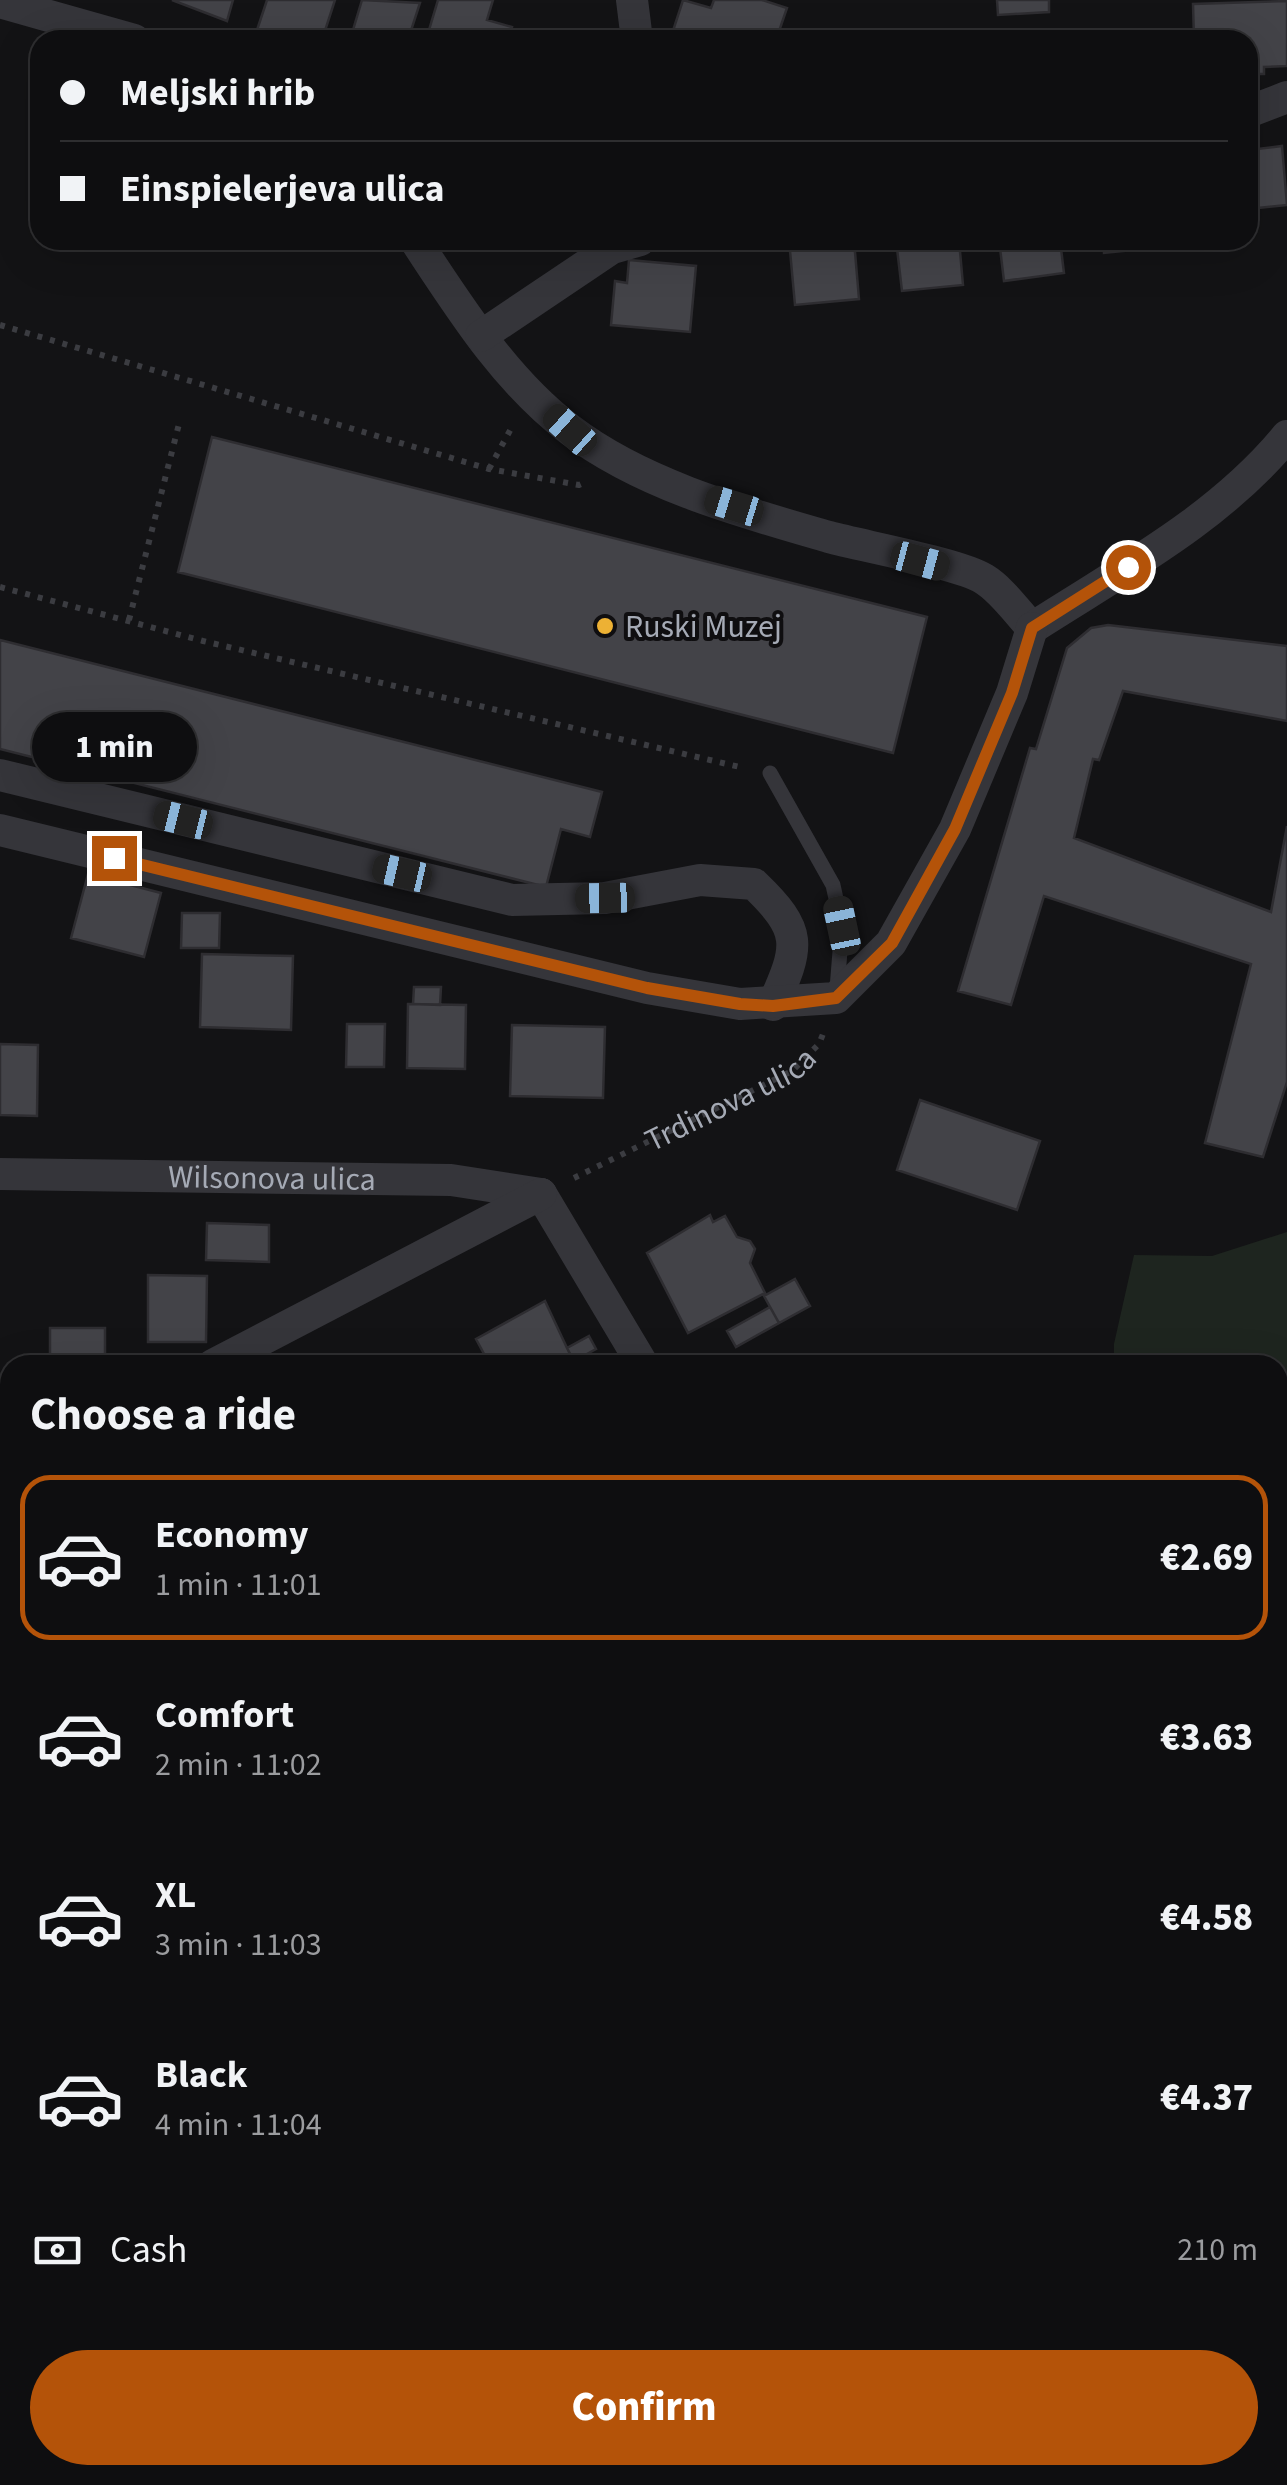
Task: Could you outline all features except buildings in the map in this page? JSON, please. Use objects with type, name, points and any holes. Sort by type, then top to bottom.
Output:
[{"type":"street","points":[[632,0],[636,30]]},
{"type":"street","points":[[0,2],[99,30]]},
{"type":"street","points":[[1258,108],[1287,97]]},
{"type":"street","points":[[423,250],[480,336],[527,391],[570,430],[628,464],[703,496],[983,578],[1032,628]]},
{"type":"street","points":[[480,336],[611,250]]},
{"type":"street","points":[[0,830],[647,988],[773,1006],[836,998],[892,943],[955,829],[1012,693],[1032,628],[1158,550],[1256,474],[1287,436]]},
{"type":"street","points":[[0,775],[512,900],[605,898],[700,880],[754,884],[787,915],[794,958],[773,1006]]},
{"type":"street","name":"Wilsonova ulica","points":[[0,1174],[451,1180],[541,1194]]},
{"type":"street","points":[[232,1355],[541,1194],[638,1355]]},
{"type":"lane","points":[[770,774],[832,885],[842,926],[836,998]]},
{"type":"path","points":[[0,325],[489,469],[579,485],[628,464]]},
{"type":"path","points":[[489,469],[508,438],[527,391]]},
{"type":"path","points":[[129,620],[180,420]]},
{"type":"path","points":[[0,587],[203,641],[770,774]]},
{"type":"path","name":"Trdinova ulica","points":[[541,1194],[792,1071],[819,1044],[836,998]]},
{"type":"shaded area","points":[[1287,1232],[1287,1355],[1114,1355],[1134,1255],[1212,1256]]},
{"type":"place","name":"Ruski Muzej","points":[[605,626]]},
{"type":"route","points":[[114,858],[647,988],[773,1006],[836,998],[892,943],[955,829],[1012,693],[1032,628],[1128,567]]}]
